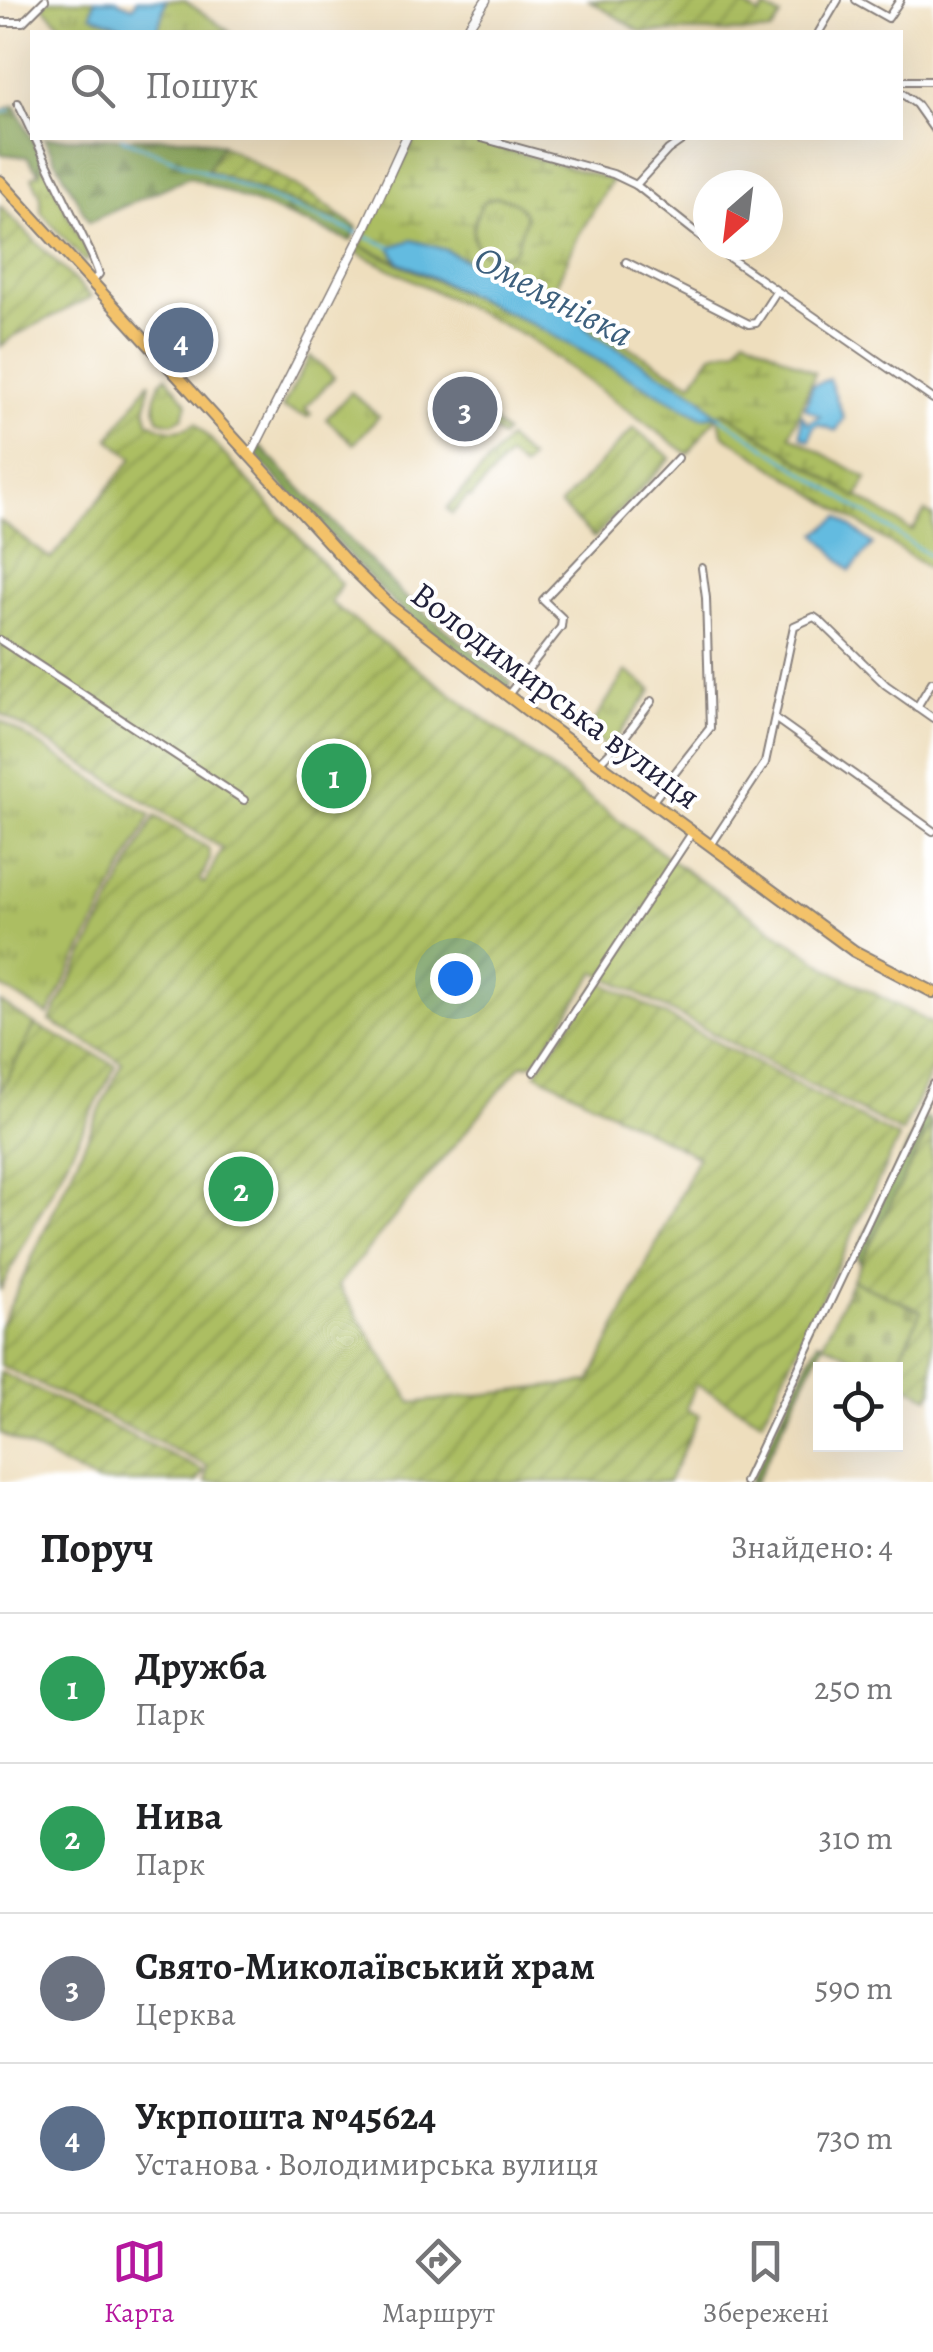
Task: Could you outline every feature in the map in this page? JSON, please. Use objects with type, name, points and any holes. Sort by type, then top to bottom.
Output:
[{"type":"main road","name":"Володимирська вулиця","points":[[0,181],[392,607],[854,952],[933,992]]},
{"type":"street","points":[[0,22],[23,22],[45,0]]},
{"type":"street","points":[[466,30],[486,0]]},
{"type":"street","points":[[819,30],[838,0]]},
{"type":"street","points":[[856,0],[888,18],[900,0]]},
{"type":"street","points":[[903,81],[933,81]]},
{"type":"street","points":[[903,94],[916,104],[933,128]]},
{"type":"street","points":[[18,103],[30,127]]},
{"type":"street","points":[[36,140],[92,256],[98,274],[92,282]]},
{"type":"street","points":[[250,456],[405,140]]},
{"type":"street","points":[[489,140],[613,174],[636,185],[693,230]]},
{"type":"street","points":[[636,185],[682,140]]},
{"type":"street","points":[[732,260],[933,399]]},
{"type":"street","points":[[626,262],[749,324],[756,322],[776,292]]},
{"type":"street","points":[[508,696],[562,626],[562,618],[543,600],[678,458]]},
{"type":"street","points":[[652,803],[710,728],[702,568]]},
{"type":"street","name":"Володимирська вулиця","points":[[710,846],[760,772],[776,719],[794,626],[814,617],[886,685],[933,718]]},
{"type":"street","points":[[0,640],[244,800]]},
{"type":"street","points":[[917,707],[932,682]]},
{"type":"street","points":[[598,764],[652,701]]},
{"type":"street","points":[[776,719],[933,831]]},
{"type":"street","points":[[534,1072],[692,833]]},
{"type":"street","points":[[745,1482],[933,1084]]},
{"type":"green space","points":[[48,0],[95,0],[91,15],[118,24],[116,30],[66,30],[42,5]]},
{"type":"green space","points":[[166,0],[184,0],[227,30],[158,30]]},
{"type":"green space","points":[[589,0],[735,0],[760,15],[765,8],[781,17],[772,30],[638,30]]},
{"type":"green space","points":[[15,105],[42,160],[39,173],[27,157],[0,154],[0,111]]},
{"type":"green space","points":[[45,140],[206,140],[222,145],[208,170],[336,219],[339,215],[357,228],[351,241],[189,177],[89,222]]},
{"type":"green space","points":[[414,140],[474,140],[612,180],[578,236],[553,292],[632,349],[692,383],[712,354],[737,348],[745,336],[815,373],[790,435],[867,478],[857,498],[725,412],[717,415],[698,395],[594,335],[580,321],[510,278],[492,275],[446,250],[390,247],[399,262],[360,246]],"holes":[[[495,197],[518,204],[526,217],[515,250],[486,254],[477,247],[473,236],[476,216],[483,202]]]},
{"type":"green space","points":[[222,145],[317,198],[339,215],[337,219],[207,170]]},
{"type":"green space","points":[[42,160],[89,258],[85,262],[41,212],[41,197],[32,177],[39,173]]},
{"type":"green space","points":[[495,197],[514,202],[526,217],[515,250],[502,256],[483,251],[474,240],[483,201]]},
{"type":"green space","points":[[0,206],[91,297],[0,347]]},
{"type":"green space","points":[[360,246],[534,325],[702,417],[725,411],[912,531],[925,511],[933,516],[933,571],[724,435],[717,416],[688,454],[527,337],[356,252]]},
{"type":"green space","points":[[310,356],[334,377],[305,408],[311,414],[308,417],[282,408]]},
{"type":"green space","points":[[166,376],[187,403],[183,417],[172,423],[159,420],[156,409],[157,390]]},
{"type":"green space","points":[[150,381],[148,421],[172,430],[196,423],[341,584],[331,603],[678,865],[837,974],[933,1024],[933,1068],[902,1133],[596,972],[541,1054],[532,1064],[521,1065],[338,1285],[412,1403],[590,1382],[698,1157],[536,1073],[600,981],[899,1138],[762,1421],[696,1384],[686,1409],[699,1416],[668,1482],[206,1482],[207,1466],[0,1365],[0,1328],[122,1062],[50,1021],[155,816],[208,848],[210,858],[200,881],[205,883],[222,848],[0,713],[0,521],[51,559],[133,458],[109,439]]},
{"type":"green space","points":[[454,384],[482,405],[480,409],[505,433],[501,438],[475,413],[449,441],[440,432],[432,412]]},
{"type":"green space","points":[[351,392],[379,416],[354,444],[326,419]]},
{"type":"green space","points":[[634,428],[671,458],[594,538],[560,505]]},
{"type":"green space","points":[[508,439],[530,459],[523,468],[508,456],[452,514],[447,509]]},
{"type":"green space","points":[[259,445],[403,595],[512,683],[506,690],[394,604],[256,456]]},
{"type":"green space","points":[[626,671],[652,690],[609,748],[587,733]]},
{"type":"green space","points":[[0,720],[151,815],[48,1015],[0,986]]},
{"type":"green space","points":[[0,1002],[35,1025],[0,1093]]},
{"type":"green space","points":[[35,1025],[116,1065],[0,1291],[0,1093]]},
{"type":"green space","points":[[926,1118],[932,1123],[861,1266],[856,1255],[917,1126]]},
{"type":"green space","points":[[932,1123],[933,1389],[929,1397],[903,1384],[903,1362],[898,1362],[921,1311],[852,1280]]},
{"type":"green space","points":[[852,1280],[921,1311],[898,1362],[861,1362],[823,1343]]},
{"type":"green space","points":[[818,1341],[823,1343],[756,1482],[750,1482]]},
{"type":"green space","points":[[0,1372],[204,1471],[197,1482],[96,1482],[0,1433]]},
{"type":"water","points":[[95,0],[115,0],[133,7],[137,0],[166,0],[158,30],[121,30],[122,26],[91,15]]},
{"type":"water","points":[[412,240],[446,250],[492,275],[510,278],[580,321],[594,335],[698,395],[717,415],[702,417],[534,325],[399,262],[390,247]]},
{"type":"water","points":[[829,379],[844,418],[836,431],[818,424],[810,440],[801,436],[801,414],[808,423],[820,416],[805,408],[813,385]]},
{"type":"water","points":[[839,517],[873,544],[850,571],[817,534]]},
{"type":"waterway","name":"Омелянівка","points":[[0,113],[10,110]]},
{"type":"waterway","name":"Омелянівка","points":[[126,140],[359,234]]},
{"type":"waterway","name":"Омелянівка","points":[[366,237],[391,247]]},
{"type":"waterway","name":"Омелянівка","points":[[717,415],[933,558]]},
{"type":"place","name":"Укрпошта №45624","points":[[181,340]]},
{"type":"place","name":"Свято-Миколаївський храм","points":[[465,409]]},
{"type":"place","name":"Дружба","points":[[334,776]]},
{"type":"place","name":"Нива","points":[[241,1189]]}]
